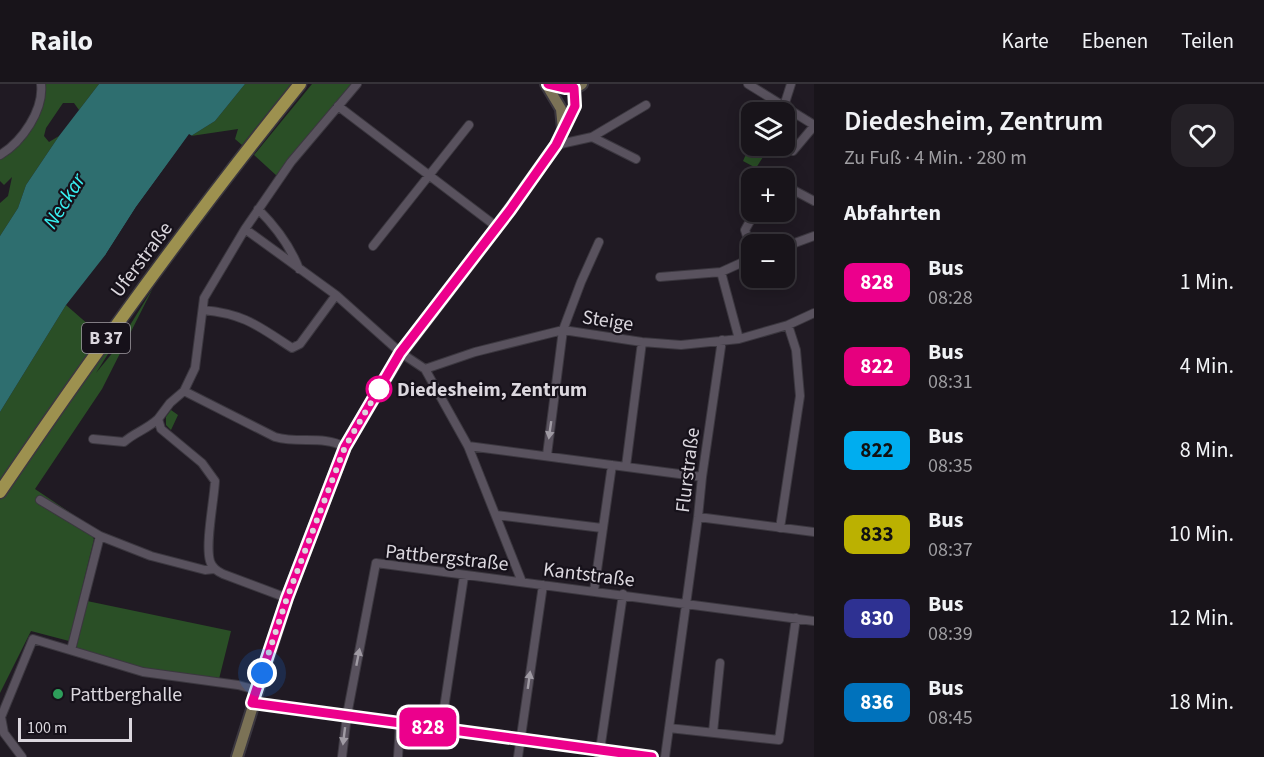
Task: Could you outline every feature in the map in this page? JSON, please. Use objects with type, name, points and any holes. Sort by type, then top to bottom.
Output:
[{"type":"main road","name":"Uferstraße","points":[[0,492],[54,411],[145,285],[300,84]]},
{"type":"street","points":[[0,154],[10,149],[26,130],[41,96],[41,84]]},
{"type":"street","points":[[93,439],[124,442],[132,435],[147,429],[184,391],[195,368],[204,298],[209,287],[258,209],[291,162],[357,84]]},
{"type":"street","points":[[237,757],[256,690],[287,598],[345,447],[400,353],[497,227],[556,145],[575,106],[578,86],[565,88],[547,84]]},
{"type":"street","points":[[547,84],[561,109],[563,132]]},
{"type":"street","points":[[748,84],[777,102]]},
{"type":"street","points":[[785,102],[791,84]]},
{"type":"street","points":[[556,145],[592,137],[646,105]]},
{"type":"street","points":[[338,106],[497,227]]},
{"type":"street","points":[[795,113],[814,125],[795,148]]},
{"type":"street","points":[[373,246],[469,125]]},
{"type":"street","points":[[592,137],[636,159]]},
{"type":"street","points":[[795,190],[814,201]]},
{"type":"street","points":[[258,209],[277,228],[292,252],[299,270]]},
{"type":"street","points":[[245,229],[336,295],[400,353],[425,369]]},
{"type":"street","points":[[795,243],[814,236]]},
{"type":"street","points":[[547,455],[563,330],[599,242]]},
{"type":"street","points":[[660,278],[721,272],[741,263]]},
{"type":"street","points":[[721,272],[739,339]]},
{"type":"street","points":[[203,310],[228,313],[247,319],[292,348],[300,344],[336,295]]},
{"type":"street","name":"Steige","points":[[425,369],[475,352],[563,330],[642,342],[681,345],[739,339],[788,325],[814,313]]},
{"type":"street","points":[[780,528],[800,396],[799,373],[788,325]]},
{"type":"street","name":"Flurstraße","points":[[665,757],[722,340]]},
{"type":"street","points":[[626,466],[642,342]]},
{"type":"street","name":"Kantstraße","points":[[425,369],[468,446],[522,582],[814,621]]},
{"type":"street","points":[[184,391],[275,437],[290,441],[325,440],[345,447]]},
{"type":"street","points":[[158,419],[161,429],[202,464],[215,482],[209,537],[210,561],[214,569],[287,598]]},
{"type":"street","points":[[468,446],[702,477]]},
{"type":"street","points":[[594,591],[612,465]]},
{"type":"street","points":[[40,500],[100,536],[151,556],[205,570],[214,569]]},
{"type":"street","points":[[496,515],[602,528]]},
{"type":"street","points":[[698,517],[814,532]]},
{"type":"street","points":[[71,650],[100,536]]},
{"type":"street","name":"Pattbergstraße","points":[[347,715],[376,563],[522,582]]},
{"type":"street","points":[[441,728],[465,576]]},
{"type":"street","points":[[518,757],[543,585]]},
{"type":"street","points":[[600,753],[623,594]]},
{"type":"street","points":[[669,728],[779,740],[796,618]]},
{"type":"street","points":[[21,757],[4,734],[1,717],[33,639],[143,672],[256,690]]},
{"type":"street","points":[[713,732],[720,663]]},
{"type":"street","points":[[252,703],[520,738],[600,753],[652,757]]},
{"type":"street","points":[[342,757],[347,715]]},
{"type":"street","points":[[398,757],[400,723]]},
{"type":"shaded area","points":[[41,84],[99,84],[79,110],[74,103],[63,103],[46,128],[44,136],[49,142],[59,136],[26,185],[18,208],[0,236],[0,203],[8,196],[12,177],[4,185],[0,181],[0,155],[10,149],[38,106]]},
{"type":"shaded area","points":[[245,84],[291,84],[242,145],[235,139],[238,129],[191,136],[215,121]]},
{"type":"shaded area","points":[[312,84],[351,84],[277,176],[254,155]]},
{"type":"shaded area","points":[[745,156],[764,156],[756,168],[743,161]]},
{"type":"shaded area","points":[[153,288],[102,389],[35,489],[81,520],[94,539],[69,641],[31,631],[0,693],[0,412],[66,305],[113,346],[96,373],[114,351]]},
{"type":"shaded area","points":[[171,410],[178,415],[171,430],[166,425],[166,417]]},
{"type":"shaded area","points":[[87,601],[231,631],[219,679],[144,669],[76,649]]},
{"type":"water","name":"Neckar","points":[[99,84],[245,84],[215,121],[191,136],[189,135],[136,207],[106,254],[66,305],[0,412],[0,236],[18,208],[26,185],[59,136]]},
{"type":"pier","points":[[189,134],[194,137],[190,139],[137,209],[106,259],[106,254],[136,207]]},
{"type":"bus line","name":"828","points":[[548,84],[574,88],[575,106],[569,121],[556,145],[523,192],[400,353],[355,428],[323,501],[252,703],[652,757]]},
{"type":"place","name":"Diedesheim, Zentrum","points":[[379,389]]},
{"type":"place","name":"Pattberghalle","points":[[58,694]]},
{"type":"route","points":[[262,673],[287,598],[345,447],[380,387],[379,389]]}]
